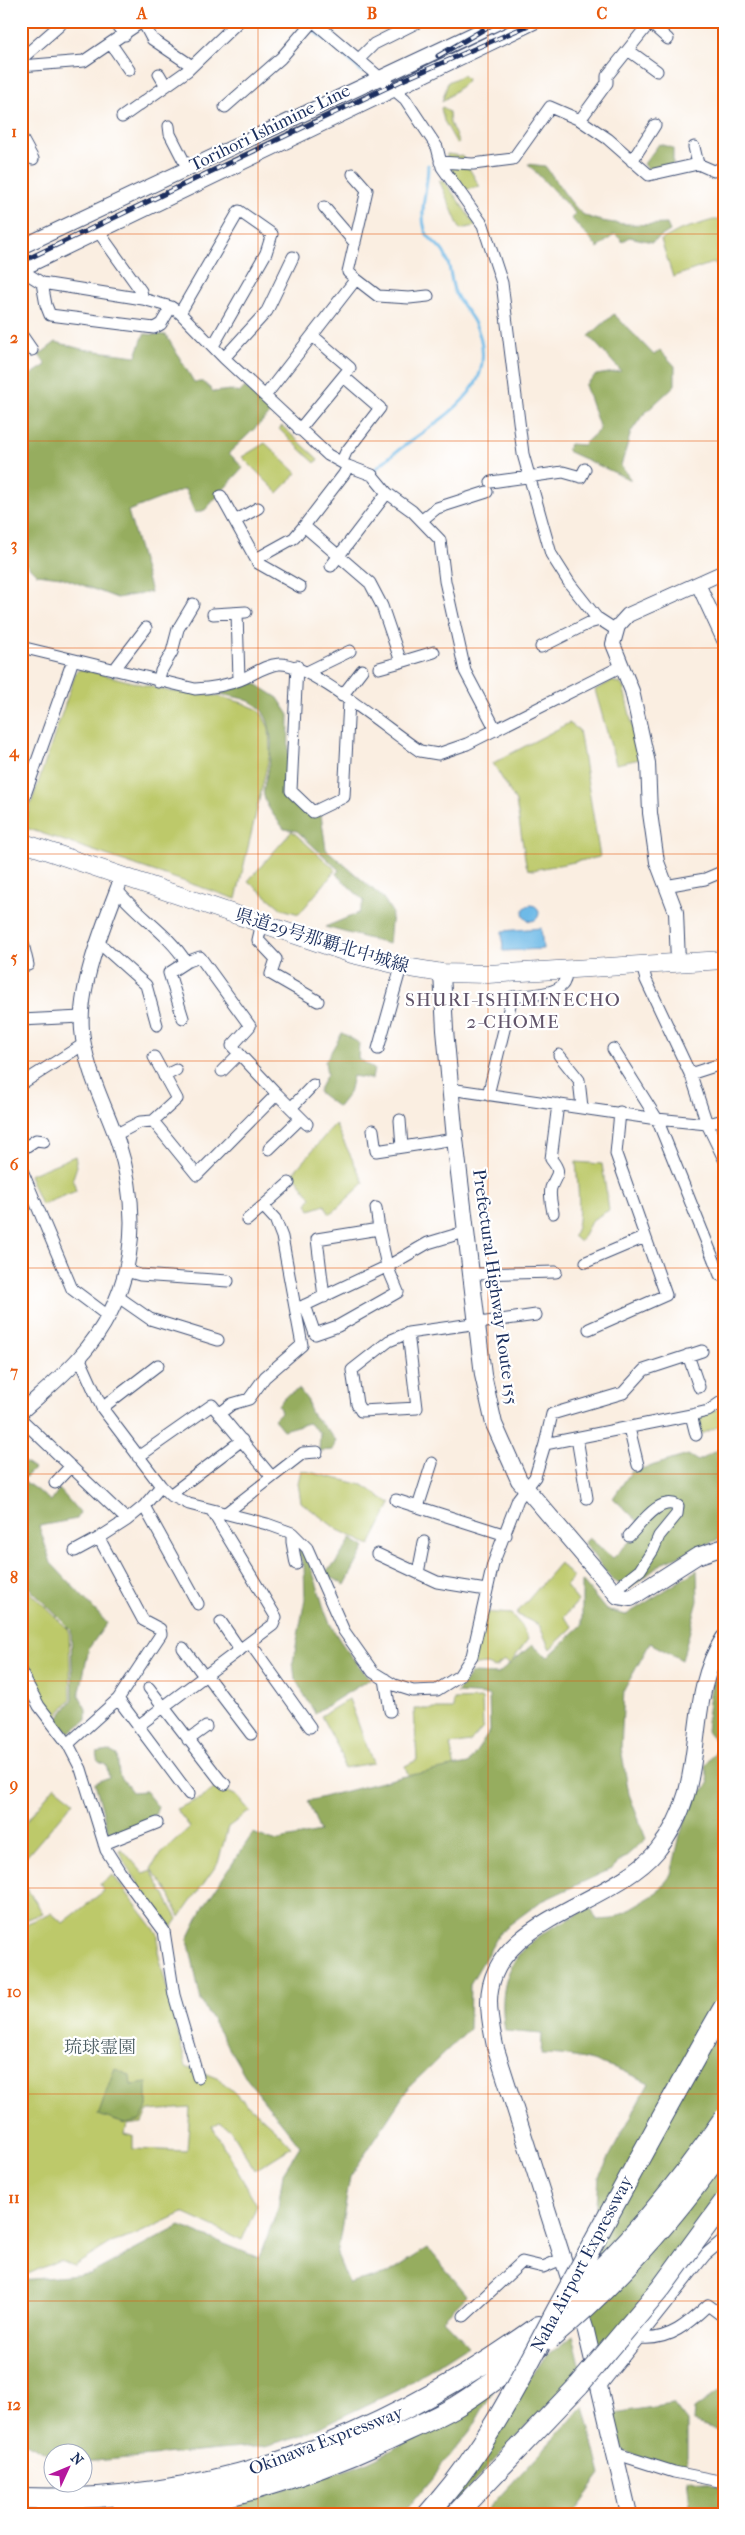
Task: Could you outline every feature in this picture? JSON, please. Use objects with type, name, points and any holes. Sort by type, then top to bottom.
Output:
[{"type":"highway","name":"Naha Airport Expressway","points":[[428,2514],[456,2482],[507,2403],[650,2135],[724,2007]]},
{"type":"highway","name":"Okinawa Expressway","points":[[21,2498],[90,2497],[140,2493],[259,2470],[368,2428],[415,2406],[500,2354],[545,2332],[660,2205],[724,2118]]},
{"type":"highway","name":"Okinawa Expressway","points":[[119,2514],[189,2505],[267,2487],[305,2475],[367,2449],[455,2407],[545,2332],[606,2288],[660,2232],[724,2147]]},
{"type":"highway","points":[[456,2514],[579,2385],[662,2288],[724,2202]]},
{"type":"main road","name":"県道29号那覇北中城線","points":[[21,842],[119,883],[262,924],[352,954],[401,967],[442,973],[488,974],[724,960]]},
{"type":"main road","name":"Prefectural Highway Route 155","points":[[442,973],[455,1139],[468,1231],[484,1375],[492,1414],[513,1470],[612,1592]]},
{"type":"main road","points":[[612,1592],[624,1598],[631,1598],[698,1556],[724,1547]]},
{"type":"main road","points":[[629,2514],[586,2331],[495,2046],[489,2001],[492,1980],[501,1961],[521,1938],[546,1922],[625,1879],[651,1858],[668,1836],[679,1816],[691,1782],[705,1680],[716,1649],[724,1638]]},
{"type":"street","points":[[113,21],[125,35]]},
{"type":"street","points":[[21,66],[84,61],[143,21],[152,39],[192,66]]},
{"type":"street","points":[[122,117],[192,66],[207,44],[239,21]]},
{"type":"street","points":[[359,59],[374,44],[420,21]]},
{"type":"street","name":"Torihori Ishimine Line","points":[[21,270],[98,231],[536,21]]},
{"type":"street","points":[[580,120],[607,83],[607,76],[651,22],[668,39]]},
{"type":"street","name":"Torihori Ishimine Line","points":[[21,248],[495,23]]},
{"type":"street","points":[[225,107],[237,91],[281,58],[310,24],[329,26],[359,59],[380,79],[395,89],[414,110],[437,147],[440,162],[483,225],[498,267],[523,454],[551,554],[570,584],[600,620],[616,630]]},
{"type":"street","points":[[21,59],[60,26]]},
{"type":"street","points":[[111,44],[129,70]]},
{"type":"street","points":[[628,50],[657,71]]},
{"type":"street","points":[[159,74],[166,86]]},
{"type":"street","points":[[440,162],[473,164],[513,158],[550,106],[580,120],[608,139],[649,175],[698,164],[714,171],[724,167]]},
{"type":"street","points":[[632,161],[655,125]]},
{"type":"street","points":[[168,126],[170,134],[188,169]]},
{"type":"street","points":[[21,136],[33,159]]},
{"type":"street","points":[[694,148],[698,164]]},
{"type":"street","points":[[353,174],[368,185],[348,272],[378,296],[409,298],[428,296]]},
{"type":"street","points":[[324,206],[355,243]]},
{"type":"street","points":[[42,283],[50,315],[154,328],[161,324],[175,310],[238,211],[272,234],[266,254],[213,346]]},
{"type":"street","points":[[98,231],[141,291],[143,298]]},
{"type":"street","points":[[224,358],[267,311],[292,257]]},
{"type":"street","points":[[21,270],[42,283],[143,298],[175,310],[299,430],[328,455],[345,464],[372,474],[387,493],[422,520],[436,534],[442,545],[445,581],[465,671],[496,730]]},
{"type":"street","points":[[265,396],[356,279]]},
{"type":"street","points":[[299,430],[350,368],[313,336]]},
{"type":"street","points":[[256,559],[294,538],[304,526],[344,474],[346,452],[380,408],[344,377]]},
{"type":"street","points":[[422,520],[437,508],[489,487],[528,476],[563,472],[581,477],[585,469]]},
{"type":"street","points":[[331,566],[387,493]]},
{"type":"street","points":[[221,496],[256,559],[264,568],[300,587]]},
{"type":"street","points":[[235,521],[258,508]]},
{"type":"street","points":[[304,526],[370,583],[382,606],[401,662]]},
{"type":"street","points":[[678,962],[676,912],[657,862],[650,813],[648,763],[632,691],[613,644],[616,630],[628,615],[724,572]]},
{"type":"street","points":[[698,584],[724,640]]},
{"type":"street","points":[[158,682],[161,671],[172,652],[178,629],[193,604]]},
{"type":"street","points":[[213,614],[241,613],[239,680]]},
{"type":"street","points":[[541,647],[589,623],[600,620]]},
{"type":"street","points":[[114,670],[146,628]]},
{"type":"street","points":[[21,647],[158,682],[195,689],[216,687],[239,680],[274,665],[286,664],[297,666],[346,698],[417,753],[432,754],[467,744],[622,666]]},
{"type":"street","points":[[307,672],[350,651]]},
{"type":"street","points":[[379,668],[434,652]]},
{"type":"street","points":[[21,806],[73,660]]},
{"type":"street","points":[[297,666],[291,792],[313,812],[344,797],[346,698],[362,670]]},
{"type":"street","points":[[665,886],[705,879],[724,871]]},
{"type":"street","points":[[21,1412],[79,1357],[108,1316],[118,1296],[126,1271],[132,1230],[131,1196],[126,1168],[84,1044],[81,1018],[85,991],[119,883]]},
{"type":"street","points":[[119,883],[163,936],[176,945],[186,962]]},
{"type":"street","points":[[262,924],[258,940],[276,959],[271,974],[318,1001]]},
{"type":"street","points":[[21,936],[28,965]]},
{"type":"street","points":[[99,943],[146,985],[157,1025]]},
{"type":"street","points":[[183,1018],[169,973],[186,962],[200,957],[250,1026],[232,1046],[304,1121],[270,1149]]},
{"type":"street","points":[[642,965],[646,980],[690,1074],[707,1124],[724,1159]]},
{"type":"street","points":[[378,1049],[401,967]]},
{"type":"street","points":[[488,1095],[512,997],[548,992],[561,987],[565,981],[564,970]]},
{"type":"street","points":[[21,1020],[81,1018]]},
{"type":"street","points":[[21,1084],[84,1044]]},
{"type":"street","points":[[613,1049],[657,1119],[720,1275]]},
{"type":"street","points":[[222,1071],[239,1054]]},
{"type":"street","points":[[560,1054],[579,1080],[582,1107]]},
{"type":"street","points":[[115,1135],[140,1122],[153,1122],[177,1099],[154,1057]]},
{"type":"street","points":[[690,1074],[724,1063]]},
{"type":"street","points":[[164,1076],[176,1070]]},
{"type":"street","points":[[291,1108],[313,1085]]},
{"type":"street","points":[[450,1089],[620,1112],[657,1119],[707,1124],[724,1120]]},
{"type":"street","points":[[153,1122],[197,1175],[277,1094]]},
{"type":"street","points":[[553,1213],[546,1189],[558,1176],[558,1167],[551,1159],[558,1104]]},
{"type":"street","points":[[589,1328],[666,1295],[616,1154],[620,1112]]},
{"type":"street","points":[[400,1120],[402,1147]]},
{"type":"street","points":[[373,1130],[376,1151],[455,1139]]},
{"type":"street","points":[[21,1150],[36,1140],[44,1140]]},
{"type":"street","points":[[21,1168],[72,1289],[108,1316]]},
{"type":"street","points":[[247,1220],[289,1183]]},
{"type":"street","points":[[219,1414],[232,1404],[249,1400],[265,1377],[302,1345],[300,1307],[282,1237],[275,1219],[263,1206]]},
{"type":"street","points":[[300,1307],[315,1334],[338,1326],[398,1292],[388,1266],[376,1208]]},
{"type":"street","points":[[324,1297],[317,1239],[379,1229]]},
{"type":"street","points":[[300,1307],[388,1266],[428,1243],[468,1231]]},
{"type":"street","points":[[586,1262],[645,1237]]},
{"type":"street","points":[[126,1271],[140,1275],[228,1281]]},
{"type":"street","points":[[473,1274],[556,1272]]},
{"type":"street","points":[[118,1296],[150,1319],[218,1340]]},
{"type":"street","points":[[408,1332],[417,1408],[361,1411],[357,1404],[352,1370],[389,1341],[408,1332],[536,1315]]},
{"type":"street","points":[[79,1357],[102,1408],[161,1486],[170,1495],[212,1511],[226,1513],[292,1533],[308,1548],[344,1630],[373,1672],[394,1685],[413,1691],[437,1690],[459,1676],[472,1656],[493,1564],[518,1500],[535,1478],[552,1414],[622,1393],[644,1370],[702,1351]]},
{"type":"street","points":[[688,1355],[698,1387]]},
{"type":"street","points":[[102,1408],[158,1365]]},
{"type":"street","points":[[545,1444],[691,1415],[708,1410],[724,1400]]},
{"type":"street","points":[[138,1458],[212,1405],[271,1476]]},
{"type":"street","points":[[691,1415],[696,1435]]},
{"type":"street","points":[[21,1419],[127,1520]]},
{"type":"street","points":[[629,1428],[638,1466]]},
{"type":"street","points":[[577,1438],[587,1498]]},
{"type":"street","points":[[170,1495],[242,1440]]},
{"type":"street","points":[[226,1513],[271,1476],[303,1453],[316,1452]]},
{"type":"street","points":[[418,1507],[421,1485],[432,1463]]},
{"type":"street","points":[[55,1483],[71,1466]]},
{"type":"street","points":[[75,1551],[127,1520],[144,1506],[161,1486]]},
{"type":"street","points":[[396,1500],[506,1534]]},
{"type":"street","points":[[612,1592],[640,1570],[653,1550],[659,1536],[677,1514],[678,1506],[672,1502],[663,1503],[629,1536]]},
{"type":"street","points":[[144,1506],[198,1604]]},
{"type":"street","points":[[138,1726],[273,1625],[276,1618],[212,1511]]},
{"type":"street","points":[[292,1533],[296,1564]]},
{"type":"street","points":[[68,1744],[118,1699],[162,1634],[160,1629],[143,1620],[99,1538]]},
{"type":"street","points":[[418,1573],[424,1542]]},
{"type":"street","points":[[378,1554],[437,1582],[486,1590]]},
{"type":"street","points":[[221,1622],[245,1646],[310,1727]]},
{"type":"street","points":[[183,1648],[251,1734]]},
{"type":"street","points":[[21,1672],[39,1706],[68,1744],[81,1769],[104,1844],[114,1865],[164,1931],[174,1995],[198,2077]]},
{"type":"street","points":[[385,1679],[390,1712]]},
{"type":"street","points":[[149,1688],[220,1780],[226,1784]]},
{"type":"street","points":[[118,1699],[189,1794]]},
{"type":"street","points":[[188,1740],[206,1727]]},
{"type":"street","points":[[104,1844],[157,1823]]},
{"type":"street","points":[[599,2388],[641,2338],[705,2255],[724,2239]]},
{"type":"street","points":[[464,2316],[522,2262],[543,2267],[562,2259]]},
{"type":"street","points":[[641,2338],[663,2336],[681,2328],[708,2304],[724,2317]]},
{"type":"street","points":[[614,2453],[674,2472],[724,2482]]},
{"type":"green space","points":[[463,75],[467,79],[466,82],[442,102],[448,82]]},
{"type":"green space","points":[[443,107],[449,112],[450,123],[459,143],[457,144],[444,121],[441,108]]},
{"type":"green space","points":[[659,144],[673,148],[673,166],[650,171],[644,164]]},
{"type":"green space","points":[[447,154],[462,156],[480,187],[464,190],[447,168]]},
{"type":"green space","points":[[528,164],[545,166],[575,207],[587,217],[622,224],[667,224],[670,231],[652,242],[629,237],[623,242],[615,234],[598,248],[572,219],[575,213]]},
{"type":"green space","points":[[439,180],[446,183],[476,226],[460,229]]},
{"type":"green space","points":[[713,220],[724,220],[724,288],[715,262],[673,277],[661,240],[680,230]]},
{"type":"green space","points":[[614,314],[654,355],[660,350],[675,366],[675,385],[642,416],[631,432],[621,466],[631,480],[567,451],[570,444],[583,445],[600,429],[585,385],[596,375],[621,371],[589,336]]},
{"type":"green space","points":[[144,334],[166,335],[194,382],[203,382],[214,392],[230,390],[239,393],[245,387],[272,412],[229,453],[243,468],[205,510],[195,513],[185,489],[128,511],[151,592],[117,598],[61,577],[36,574],[21,559],[21,427],[31,421],[21,400],[21,381],[46,365],[39,355],[56,342],[81,349],[136,356]]},
{"type":"green space","points":[[282,426],[318,459],[315,463],[279,429]]},
{"type":"green space","points":[[265,443],[297,473],[278,493],[242,457]]},
{"type":"green space","points":[[81,669],[168,691],[212,695],[240,702],[257,709],[262,714],[269,728],[270,753],[236,899],[23,827],[76,672]]},
{"type":"green space","points":[[612,681],[621,684],[624,689],[640,759],[616,764],[595,690]]},
{"type":"green space","points":[[253,682],[278,698],[289,715],[288,796],[305,814],[321,815],[326,849],[383,898],[392,912],[389,944],[325,927],[359,913],[364,901],[336,874],[339,870],[297,831],[284,829],[267,805],[264,787],[271,751],[268,722],[264,713],[249,701],[219,694]]},
{"type":"green space","points":[[569,723],[579,730],[600,857],[533,870],[528,869],[516,802],[493,763]]},
{"type":"green space","points":[[292,831],[336,870],[299,914],[282,909],[248,881]]},
{"type":"green space","points":[[342,1033],[359,1043],[358,1058],[374,1069],[372,1079],[353,1076],[349,1093],[338,1107],[318,1092],[327,1074],[325,1062]]},
{"type":"green space","points":[[335,1124],[364,1183],[330,1215],[325,1205],[310,1210],[307,1204],[311,1198],[293,1173]]},
{"type":"green space","points":[[75,1156],[77,1166],[73,1178],[76,1191],[41,1205],[29,1175]]},
{"type":"green space","points":[[576,1162],[602,1164],[609,1210],[592,1220],[580,1242],[573,1236],[576,1230],[579,1211]]},
{"type":"green space","points":[[299,1389],[308,1401],[310,1412],[336,1440],[333,1450],[319,1451],[320,1433],[308,1423],[283,1430],[274,1419],[281,1412],[278,1405],[285,1397]]},
{"type":"green space","points":[[724,1407],[724,1424],[701,1434],[696,1421],[698,1417]]},
{"type":"green space","points":[[724,1446],[724,1537],[664,1562],[629,1589],[612,1580],[584,1543],[589,1538],[613,1558],[644,1527],[613,1498],[631,1472],[688,1455],[698,1461]]},
{"type":"green space","points":[[21,1460],[34,1469],[23,1480],[51,1501],[59,1489],[80,1513],[77,1519],[39,1526],[51,1563],[107,1623],[89,1648],[79,1696],[86,1709],[86,1720],[70,1733],[57,1720],[73,1699],[71,1630],[21,1580]]},
{"type":"green space","points":[[301,1470],[363,1485],[391,1504],[370,1545],[338,1530],[301,1502],[298,1483]]},
{"type":"green space","points":[[351,1539],[365,1547],[345,1585],[324,1573],[335,1564]]},
{"type":"green space","points":[[300,1549],[313,1572],[326,1614],[334,1632],[370,1679],[315,1713],[295,1679],[293,1662],[305,1599],[304,1566],[297,1551]]},
{"type":"green space","points":[[560,1563],[573,1578],[566,1586],[578,1601],[564,1617],[573,1627],[550,1649],[539,1625],[516,1614]]},
{"type":"green space","points":[[697,1570],[698,1601],[682,1660],[650,1643],[624,1690],[621,1748],[629,1794],[646,1839],[611,1869],[540,1902],[501,1931],[470,1984],[469,2029],[409,2087],[350,2177],[337,2255],[349,2284],[387,2274],[428,2248],[467,2295],[443,2319],[468,2345],[398,2390],[303,2435],[265,2446],[92,2461],[92,2442],[42,2442],[42,2452],[21,2440],[21,2280],[90,2274],[180,2226],[259,2258],[278,2208],[283,2173],[300,2146],[247,2079],[201,2001],[188,1939],[204,1906],[253,1833],[274,1841],[320,1832],[308,1801],[401,1777],[468,1764],[490,1731],[489,1695],[457,1693],[471,1673],[498,1674],[532,1645],[548,1657],[582,1625],[582,1581],[606,1610],[626,1615]]},
{"type":"green space","points":[[21,1583],[69,1630],[71,1699],[52,1722],[21,1669]]},
{"type":"green space","points":[[485,1612],[511,1614],[520,1624],[528,1639],[510,1664],[504,1661],[495,1668],[485,1664],[470,1666]]},
{"type":"green space","points":[[724,1654],[724,2215],[614,2355],[596,2347],[589,2318],[599,2176],[649,2083],[623,2071],[596,2062],[569,2056],[541,2054],[542,2034],[505,2031],[503,2006],[505,1984],[511,1967],[521,1952],[551,1929],[591,1908],[597,1920],[613,1919],[657,1893],[671,1875],[680,1835],[693,1799],[709,1784],[705,1766],[715,1752],[717,1743],[706,1731],[709,1701],[715,1672]]},
{"type":"green space","points":[[349,1699],[373,1763],[343,1768],[342,1755],[321,1716]]},
{"type":"green space","points":[[482,1699],[483,1728],[470,1742],[450,1745],[455,1768],[413,1789],[405,1766],[417,1760],[414,1709],[453,1709],[454,1700]]},
{"type":"green space","points":[[109,1751],[117,1755],[119,1774],[132,1792],[145,1791],[158,1807],[155,1815],[110,1838],[95,1783],[109,1777],[106,1765],[99,1762],[97,1753]]},
{"type":"green space","points":[[55,1786],[74,1801],[21,1863],[21,1828]]},
{"type":"green space","points":[[217,1787],[237,1796],[250,1811],[228,1827],[218,1863],[180,1917],[166,1888],[151,1869],[158,1857],[190,1827],[176,1809],[201,1798]]},
{"type":"green space","points":[[122,1849],[143,1873],[151,1870],[178,1919],[171,1929],[136,1887],[138,1882],[124,1862],[120,1850]]},
{"type":"green space","name":"琉球霊園","points":[[113,1875],[158,1934],[158,1952],[186,2066],[219,2079],[276,2130],[292,2147],[255,2170],[230,2130],[220,2122],[212,2126],[257,2205],[242,2240],[183,2213],[133,2236],[111,2243],[74,2266],[60,2260],[28,2274],[21,2266],[21,1926],[51,1913],[63,1923],[104,1891],[100,1884]],"holes":[[[190,2108],[187,2151],[133,2149],[133,2136],[125,2134],[127,2125],[142,2123],[147,2111]]]},
{"type":"green space","points":[[21,1880],[43,1913],[21,1922]]},
{"type":"green space","points":[[115,2068],[130,2076],[131,2085],[147,2083],[147,2107],[140,2121],[125,2124],[98,2115]]},
{"type":"green space","points":[[573,2335],[581,2368],[465,2492],[442,2509],[541,2361]]},
{"type":"green space","points":[[724,2387],[724,2432],[693,2422],[694,2409]]},
{"type":"green space","points":[[493,2391],[470,2431],[410,2505],[399,2514],[203,2514],[359,2466],[441,2426]]},
{"type":"green space","points":[[673,2404],[687,2422],[687,2466],[667,2466],[623,2451],[614,2413]]},
{"type":"green space","points":[[584,2406],[601,2475],[572,2514],[483,2514]]},
{"type":"green space","points":[[687,2478],[721,2487],[724,2514],[691,2514]]},
{"type":"water","points":[[531,905],[539,913],[531,921],[523,913]]},
{"type":"water","points":[[541,928],[543,949],[503,951],[502,931]]},
{"type":"waterway","points":[[299,21],[333,45],[362,72]]},
{"type":"waterway","points":[[374,471],[385,460],[440,420],[464,399],[477,380],[482,364],[482,346],[478,330],[456,294],[444,253],[425,230],[423,206],[428,165]]},
{"type":"railway","points":[[438,56],[498,21]]},
{"type":"railway","points":[[21,262],[403,80],[538,21]]},
{"type":"district","name":"SHURI-ISHIMINECHO 2-CHOME","points":[[513,1011]]}]
